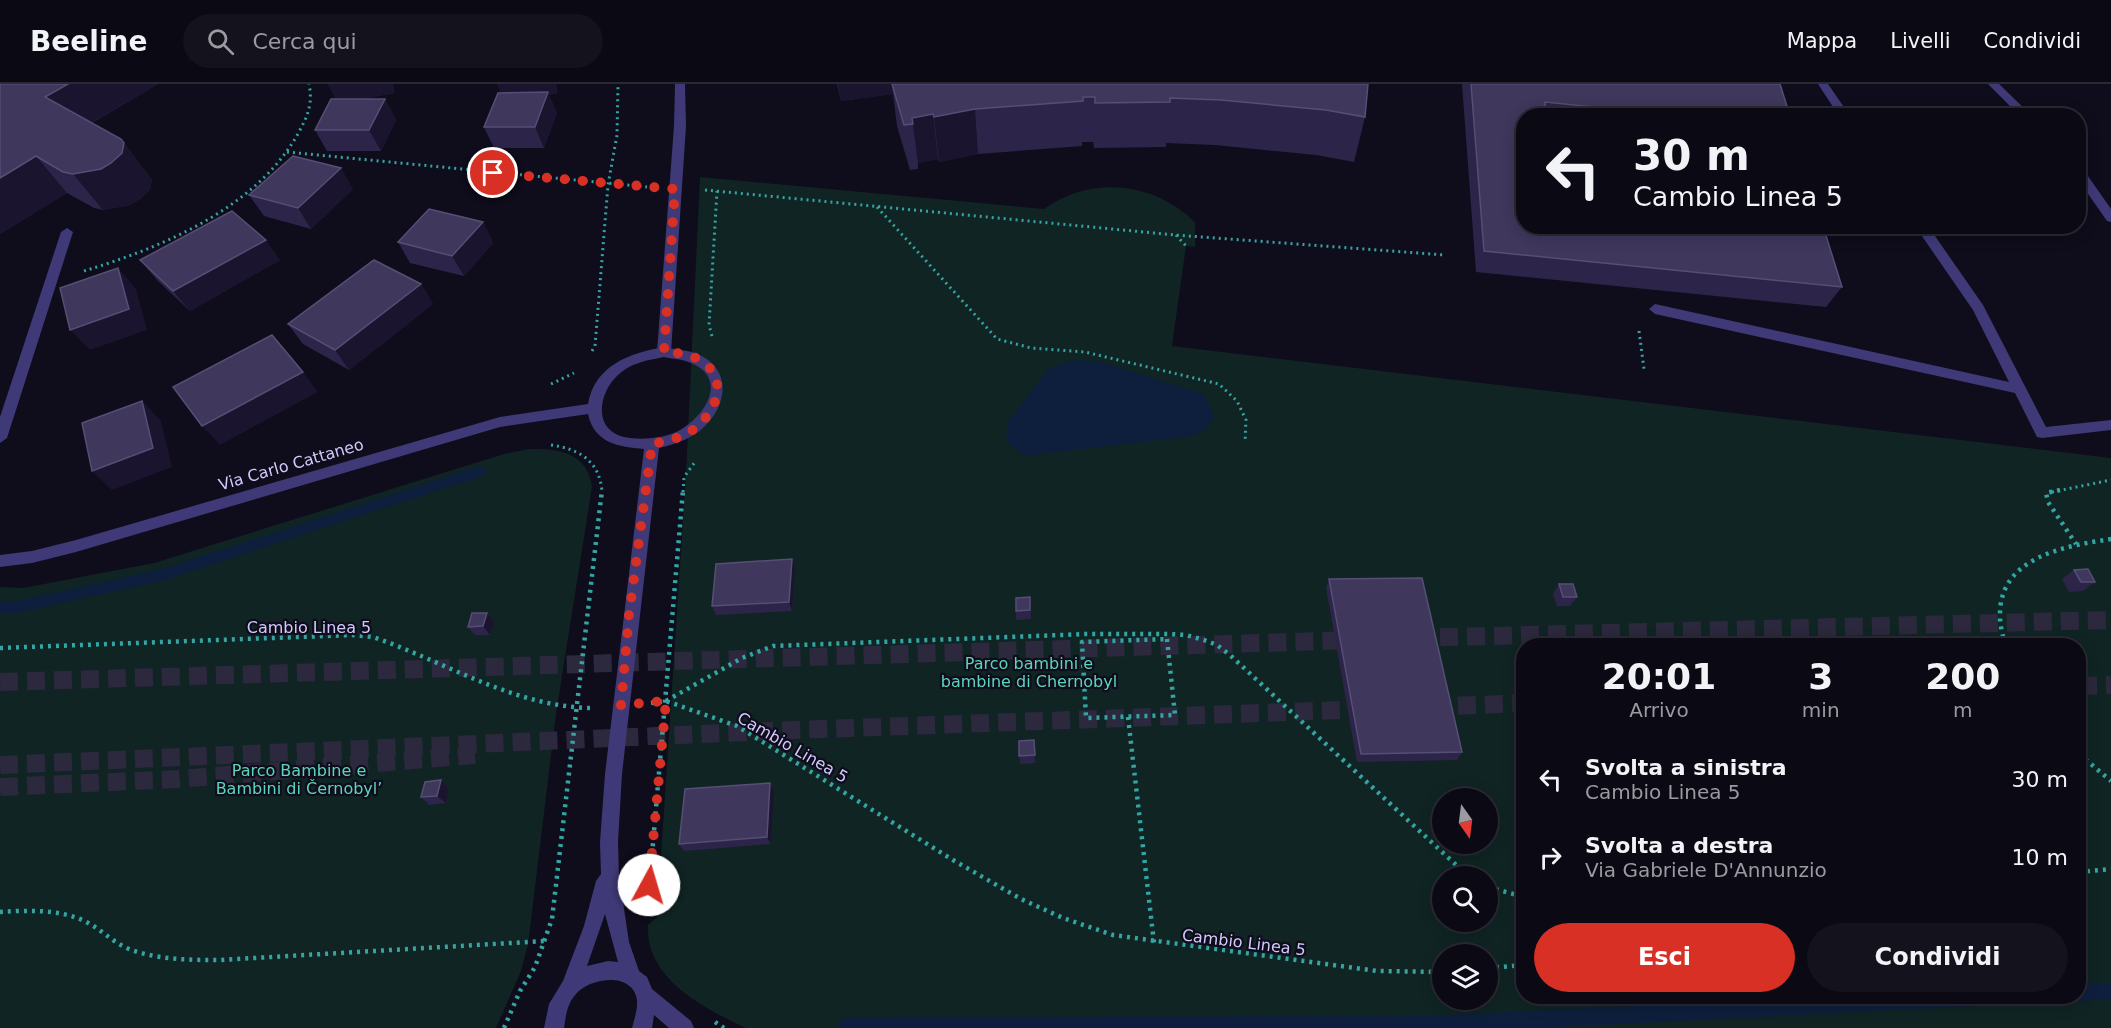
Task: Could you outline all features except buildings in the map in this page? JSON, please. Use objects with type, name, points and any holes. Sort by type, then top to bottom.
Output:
[{"type":"street","points":[[664,352],[680,126],[680,84]]},
{"type":"street","points":[[1823,84],[1840,108]]},
{"type":"street","points":[[1993,84],[2018,108]]},
{"type":"street","points":[[2086,182],[2111,218]]},
{"type":"street","points":[[0,438],[67,232]]},
{"type":"street","points":[[1927,234],[1978,308],[2042,433],[2111,425]]},
{"type":"street","points":[[1655,309],[2019,389]]},
{"type":"street","points":[[664,352],[684,354],[701,360],[712,371],[718,385],[717,401],[708,416],[693,430],[674,440],[652,444],[634,444],[617,440],[604,432],[596,421],[593,408],[595,394],[614,370],[646,355],[664,352]]},
{"type":"street","name":"Via Carlo Cattaneo","points":[[0,561],[32,557],[76,546],[500,422],[593,408]]},
{"type":"street","points":[[631,975],[615,921],[608,867],[613,783],[629,615],[652,444]]},
{"type":"street","points":[[570,988],[593,926],[608,867]]},
{"type":"street","points":[[554,1028],[558,1005],[570,988],[580,978],[605,969],[621,970],[631,975],[642,986],[646,996],[647,1013],[642,1028]]},
{"type":"street","points":[[646,996],[684,1028]]},
{"type":"path","points":[[52,279],[114,263],[194,225],[228,205],[253,186],[286,152],[301,129],[311,103],[309,84]]},
{"type":"path","points":[[591,353],[595,346],[608,185],[617,135],[618,84]]},
{"type":"path","points":[[286,152],[608,185],[675,189],[1175,235],[1445,255]]},
{"type":"path","points":[[876,207],[997,339],[1031,348],[1085,352],[1219,384],[1237,401],[1246,420],[1245,442]]},
{"type":"path","points":[[1175,235],[1186,246]]},
{"type":"path","points":[[548,385],[574,373],[580,367]]},
{"type":"path","points":[[504,1028],[520,991],[535,967],[545,941],[556,896],[575,709],[603,500],[603,484],[594,463],[574,449],[542,444]]},
{"type":"path","points":[[2076,544],[2048,502],[2046,493],[2111,480]]},
{"type":"path","points":[[2004,638],[2001,609],[2003,591],[2022,566],[2053,549],[2111,539]]},
{"type":"path","points":[[648,907],[666,701],[742,658],[774,646],[1075,635],[1186,635],[1217,645],[1230,655],[1457,866]]},
{"type":"path","name":"Cambio Linea 5","points":[[0,648],[341,636],[373,637],[522,697],[575,709],[666,701],[738,726],[953,860],[1021,899],[1063,918],[1113,935],[1154,943],[1377,971],[1432,972]]},
{"type":"path","points":[[1167,639],[1175,715],[1128,716],[1086,718],[1082,642],[1167,639]]},
{"type":"path","points":[[1128,716],[1154,943]]},
{"type":"path","points":[[2086,760],[2111,781]]},
{"type":"path","points":[[2086,871],[2111,869]]},
{"type":"path","points":[[1498,890],[1516,895]]},
{"type":"path","points":[[0,912],[24,910],[74,917],[89,922],[113,943],[132,951],[194,960],[545,941]]},
{"type":"path","points":[[1498,967],[1516,966]]},
{"type":"path","points":[[707,1016],[724,1028]]},
{"type":"green space","name":"Parco bambini e bambine di Chernobyl","points":[[700,177],[1044,209],[1062,198],[1082,191],[1122,188],[1142,191],[1161,198],[1195,222],[1195,247],[1186,246],[1172,346],[2111,458],[2111,1028],[746,1028],[696,1001],[667,976],[656,961],[650,944],[648,925],[657,917],[686,474]]},
{"type":"green space","name":"Parco Bambine e Bambini di Černobyl’","points":[[529,449],[551,450],[570,455],[585,467],[592,487],[556,714],[528,945],[521,971],[496,1028],[0,1028],[0,587],[23,588],[154,563],[504,454]]},
{"type":"water","points":[[1075,360],[1098,361],[1203,394],[1212,409],[1213,419],[1206,429],[1193,436],[1023,456],[1008,442],[1006,434],[1008,422],[1048,369]]},
{"type":"waterway","points":[[0,607],[16,607],[162,575],[480,471]]},
{"type":"waterway","points":[[2086,993],[2111,991]]},
{"type":"waterway","points":[[847,1026],[1427,1025],[1853,1004]]},
{"type":"tunnel","points":[[1413,638],[2111,620]]},
{"type":"tunnel","points":[[0,682],[1357,640]]},
{"type":"tunnel","points":[[2086,686],[2111,685]]},
{"type":"tunnel","points":[[1431,707],[1516,703]]},
{"type":"tunnel","points":[[0,765],[769,731],[1369,709]]},
{"type":"tunnel","points":[[0,787],[178,779],[475,755]]},
{"type":"route","points":[[493,173],[608,185],[675,189],[664,352],[684,354],[701,360],[712,371],[718,385],[717,401],[708,416],[693,430],[674,440],[652,444],[629,615],[621,705],[666,701],[649,885]]}]
